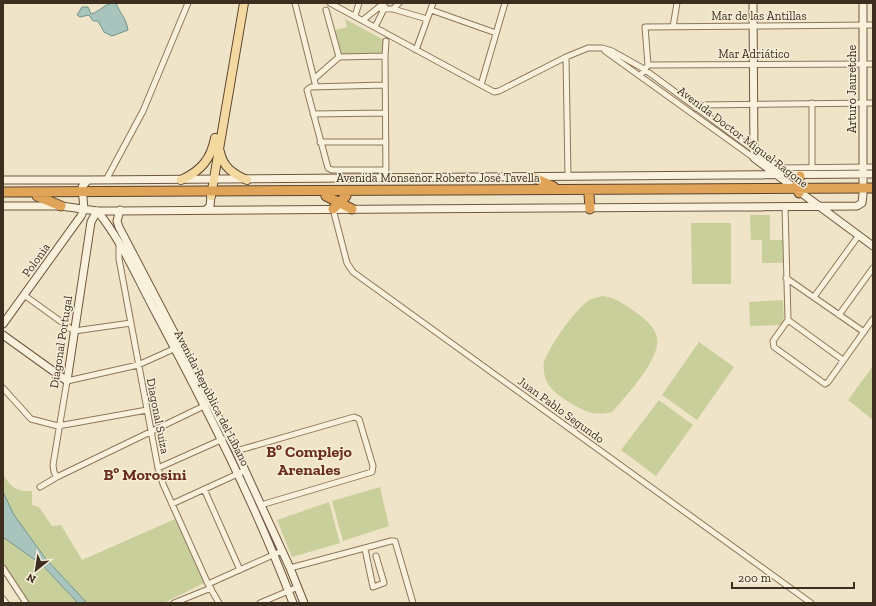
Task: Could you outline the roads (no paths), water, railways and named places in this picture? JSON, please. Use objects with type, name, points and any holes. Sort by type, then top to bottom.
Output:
[{"type":"highway","points":[[796,190],[797,181],[800,176]]},
{"type":"highway","points":[[535,178],[557,189]]},
{"type":"highway","name":"Avenida Monseñor Roberto José Tavella","points":[[863,191],[873,188]]},
{"type":"highway","name":"Avenida Monseñor Roberto José Tavella","points":[[3,192],[82,194],[211,194],[557,189],[863,191],[873,194]]},
{"type":"highway","name":"Avenida Monseñor Roberto José Tavella","points":[[211,194],[346,196],[589,194],[796,190]]},
{"type":"highway","name":"Avenida Monseñor Roberto José Tavella","points":[[3,197],[82,194]]},
{"type":"highway","points":[[589,194],[590,209]]},
{"type":"highway","points":[[37,196],[61,206]]},
{"type":"highway","points":[[326,196],[336,206],[352,209]]},
{"type":"highway","points":[[336,206],[346,196]]},
{"type":"main road","points":[[181,180],[201,169],[213,149],[239,3]]},
{"type":"main road","points":[[206,210],[210,206],[213,180],[244,3]]},
{"type":"main road","points":[[753,3],[754,158]]},
{"type":"main road","name":"Arturo Jauretche","points":[[863,3],[863,191]]},
{"type":"main road","points":[[219,149],[222,159],[228,168],[247,180]]},
{"type":"main road","name":"Avenida Doctor Miguel Ragone","points":[[754,150],[796,190],[873,246]]},
{"type":"main road","name":"Avenida Doctor Miguel Ragone","points":[[754,158],[777,172]]},
{"type":"main road","points":[[3,180],[535,178],[777,172],[800,176],[873,174]]},
{"type":"main road","points":[[84,209],[82,194],[84,184],[88,180]]},
{"type":"main road","points":[[352,209],[836,207],[860,205],[863,191]]},
{"type":"main road","points":[[3,206],[61,206],[97,210],[206,210],[336,206]]},
{"type":"main road","points":[[835,218],[833,214],[836,207]]},
{"type":"main road","name":"Polonia","points":[[3,324],[79,219],[84,209]]},
{"type":"main road","name":"Avenida República del Líbano","points":[[97,210],[107,223],[211,402],[261,505],[290,568],[304,603]]},
{"type":"main road","name":"Diagonal Portugal","points":[[67,381],[91,222],[97,210]]},
{"type":"main road","name":"Avenida República del Líbano","points":[[120,210],[117,221],[119,227],[178,347],[204,406],[237,474],[293,603]]},
{"type":"main road","points":[[3,335],[67,381]]},
{"type":"street","points":[[106,180],[143,111],[188,3]]},
{"type":"street","points":[[295,3],[315,78],[316,87]]},
{"type":"street","name":"Avenida Doctor Miguel Ragone","points":[[330,3],[492,91],[499,91],[566,57],[588,48],[599,48],[612,51],[646,67],[696,107],[754,150]]},
{"type":"street","points":[[355,16],[359,3]]},
{"type":"street","points":[[393,9],[399,3]]},
{"type":"street","points":[[416,50],[433,3]]},
{"type":"street","points":[[481,85],[505,3]]},
{"type":"street","points":[[673,27],[677,3]]},
{"type":"street","points":[[375,27],[385,5]]},
{"type":"street","points":[[363,20],[378,8],[385,5],[393,9],[427,19]]},
{"type":"street","points":[[326,10],[339,57]]},
{"type":"street","points":[[431,10],[496,33]]},
{"type":"street","name":"Mar de las Antillas","points":[[646,67],[645,28],[873,25]]},
{"type":"street","points":[[386,41],[386,179]]},
{"type":"street","name":"Avenida Doctor Miguel Ragone","points":[[599,48],[754,158]]},
{"type":"street","points":[[315,78],[339,57],[385,56]]},
{"type":"street","points":[[566,57],[568,177]]},
{"type":"street","name":"Mar Adriático","points":[[646,67],[753,64],[873,64]]},
{"type":"street","points":[[640,76],[646,67]]},
{"type":"street","points":[[385,85],[308,88],[320,142],[327,166],[330,170],[386,170]]},
{"type":"street","points":[[812,103],[812,167]]},
{"type":"street","points":[[692,113],[696,107],[700,105],[873,103]]},
{"type":"street","points":[[313,114],[385,113]]},
{"type":"street","points":[[320,142],[386,142]]},
{"type":"street","points":[[777,172],[812,167],[873,167]]},
{"type":"street","name":"Juan Pablo Segundo","points":[[336,206],[347,263],[352,272],[811,603]]},
{"type":"street","points":[[785,207],[788,320],[772,345],[825,384],[873,320]]},
{"type":"street","points":[[814,297],[859,235]]},
{"type":"street","name":"Diagonal Suiza","points":[[119,245],[119,259],[158,468],[163,484],[209,586],[219,603]]},
{"type":"street","points":[[839,315],[873,268]]},
{"type":"street","points":[[786,278],[864,332]]},
{"type":"street","points":[[24,295],[74,331],[131,323]]},
{"type":"street","points":[[788,320],[843,360]]},
{"type":"street","points":[[67,381],[138,366],[178,347]]},
{"type":"street","name":"Diagonal Portugal","points":[[57,477],[54,472],[53,465],[58,426],[67,381]]},
{"type":"street","points":[[3,388],[31,419],[58,426],[147,410]]},
{"type":"street","points":[[40,487],[57,477],[211,402]]},
{"type":"street","points":[[236,451],[354,417],[359,419],[373,466],[372,472],[261,505]]},
{"type":"street","points":[[158,468],[229,437]]},
{"type":"street","points":[[172,504],[244,471]]},
{"type":"street","points":[[204,489],[240,570]]},
{"type":"street","points":[[290,568],[365,549],[391,540],[395,541],[413,603]]},
{"type":"street","points":[[365,549],[372,587],[384,583],[376,556]]},
{"type":"street","points":[[174,603],[282,551]]},
{"type":"street","points":[[3,568],[26,603]]},
{"type":"street","points":[[260,603],[298,587]]},
{"type":"street","points":[[3,599],[6,603]]},
{"type":"water","points":[[116,3],[126,22],[128,30],[112,36],[104,32],[98,21],[93,21],[89,15],[80,17],[77,15],[82,7],[88,7],[91,14],[108,4]]},
{"type":"water","points":[[3,492],[14,515],[46,559],[87,603],[78,603],[42,565],[3,537]]},
{"type":"district","name":"Bº Complejo Arenales","points":[[309,460]]},
{"type":"district","name":"Bº Morosini","points":[[145,474]]}]
